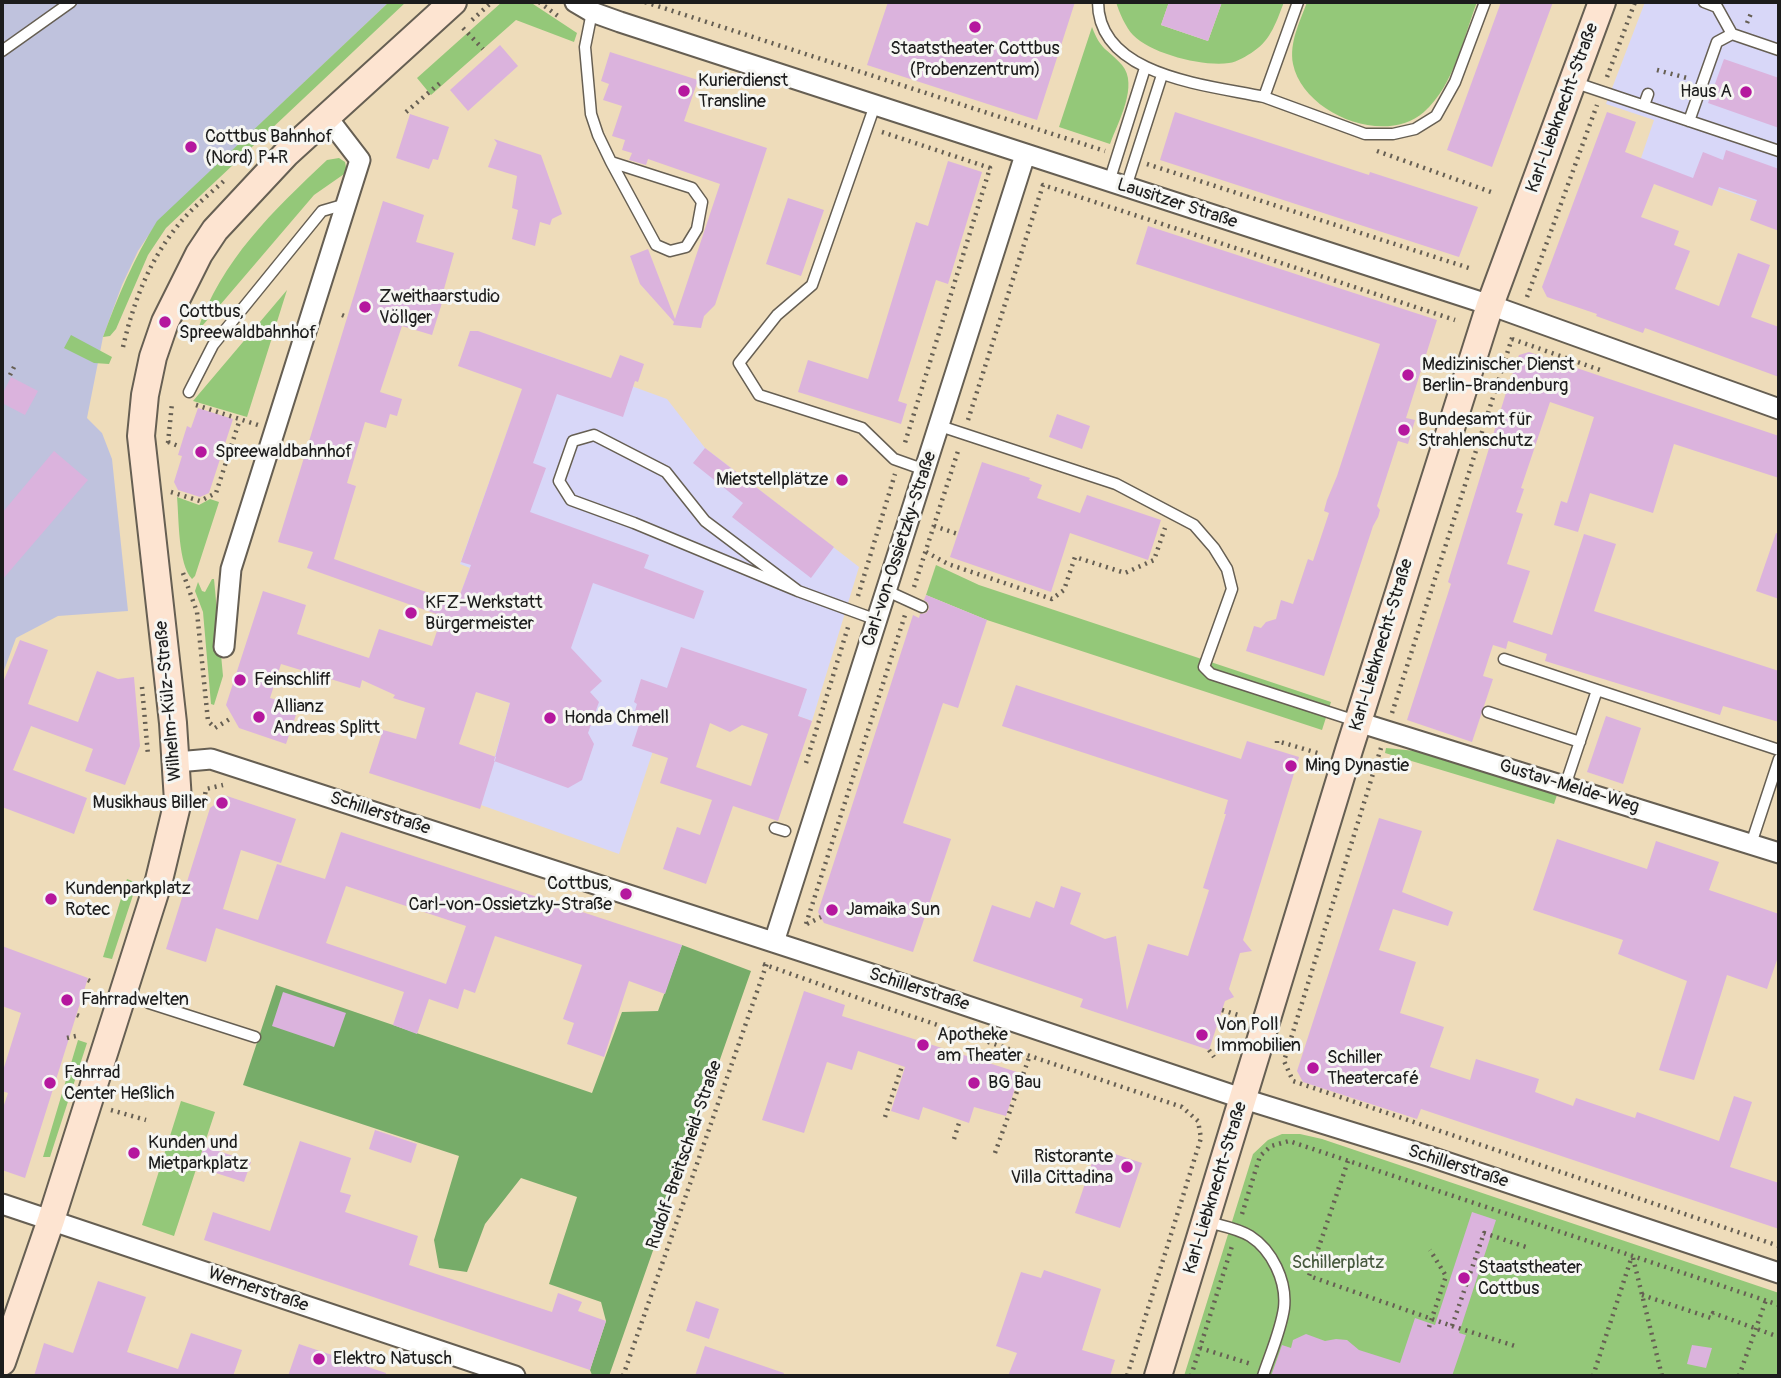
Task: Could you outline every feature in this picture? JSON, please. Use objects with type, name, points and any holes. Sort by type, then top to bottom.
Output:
[{"type":"main road","name":"Wilhelm-Külz-Straße","points":[[2,1363],[51,1220],[168,849],[178,801],[177,762],[141,436],[145,395],[153,357],[165,322],[180,291],[215,230],[286,154],[453,2]]},
{"type":"main road","name":"Karl-Liebknecht-Straße","points":[[1158,1376],[1358,722],[1490,305],[1602,2]]},
{"type":"street","name":"Lausitzer Straße","points":[[583,7],[875,106],[1490,305],[1779,409]]},
{"type":"street","points":[[224,647],[231,569],[360,160],[327,117]]},
{"type":"street","name":"Carl-von-Ossietzky-Straße","points":[[774,942],[1026,155]]},
{"type":"street","name":"Gustav-Melde-Weg","points":[[1358,722],[1779,853]]},
{"type":"street","name":"Schillerstraße","points":[[177,762],[211,759],[774,942],[1244,1099],[1429,1156],[1779,1273]]},
{"type":"street","name":"Wernerstraße","points":[[2,1204],[515,1376]]},
{"type":"lane","points":[[2,51],[71,2]]},
{"type":"lane","points":[[1098,2],[1098,17],[1114,45],[1145,68],[1162,75],[1264,97],[1365,134],[1393,134],[1415,129],[1436,116],[1455,82],[1485,2]]},
{"type":"lane","points":[[1264,97],[1298,2]]},
{"type":"lane","points":[[1704,2],[1717,6],[1732,34],[1779,50]]},
{"type":"lane","points":[[583,7],[591,114],[598,135],[611,162],[656,246],[670,251],[686,247],[696,229],[702,202],[692,188],[611,162]]},
{"type":"lane","points":[[1689,121],[1717,42],[1732,34]]},
{"type":"lane","points":[[1117,185],[1117,155],[1145,68]]},
{"type":"lane","points":[[1117,185],[1135,160],[1162,75]]},
{"type":"lane","points":[[1573,81],[1779,151]]},
{"type":"lane","points":[[1644,105],[1648,94]]},
{"type":"lane","points":[[875,106],[812,285],[777,315],[739,363],[759,395],[862,428],[894,459],[926,470]]},
{"type":"lane","points":[[186,397],[213,345],[322,211],[346,204]]},
{"type":"lane","points":[[940,426],[1116,484],[1194,525],[1214,548],[1227,569],[1232,589],[1204,667],[1211,674],[1358,722]]},
{"type":"lane","points":[[798,592],[705,521],[666,472],[594,435],[573,441],[559,481],[571,500],[634,523],[798,592],[878,620]]},
{"type":"lane","points":[[887,591],[922,607]]},
{"type":"lane","points":[[1504,659],[1779,750]]},
{"type":"lane","points":[[1565,786],[1597,690]]},
{"type":"lane","points":[[1488,712],[1580,743]]},
{"type":"lane","points":[[1751,844],[1779,759]]},
{"type":"lane","points":[[149,1003],[255,1037]]},
{"type":"lane","points":[[1206,1221],[1251,1237],[1276,1265],[1282,1283],[1284,1307],[1263,1376]]},
{"type":"path","points":[[454,36],[492,2]]},
{"type":"path","points":[[645,2],[1117,155]]},
{"type":"path","points":[[1635,2],[1520,316],[1284,1061],[1293,1081],[1779,1246]]},
{"type":"path","points":[[1748,21],[1752,11]]},
{"type":"path","points":[[463,27],[483,49]]},
{"type":"path","points":[[1657,70],[1688,79],[1704,78]]},
{"type":"path","points":[[406,111],[440,83],[442,85]]},
{"type":"path","points":[[1365,134],[1378,153],[1491,192]]},
{"type":"path","points":[[1135,160],[1469,268]]},
{"type":"path","points":[[805,766],[990,168]]},
{"type":"path","points":[[821,917],[806,924],[1042,185],[1455,320]]},
{"type":"path","points":[[10,375],[16,363]]},
{"type":"path","points":[[169,455],[172,397],[186,397]]},
{"type":"path","points":[[195,405],[275,430]]},
{"type":"path","points":[[170,491],[200,501],[216,493],[240,419]]},
{"type":"path","points":[[168,442],[181,447]]},
{"type":"path","points":[[170,479],[171,503]]},
{"type":"path","points":[[926,552],[948,564],[1052,599],[1064,590],[1075,557],[1125,573],[1154,560],[1170,513]]},
{"type":"path","points":[[934,526],[958,534]]},
{"type":"path","points":[[182,571],[197,612],[208,721],[215,728],[233,717]]},
{"type":"path","points":[[1277,743],[1321,754]]},
{"type":"path","points":[[206,789],[224,785]]},
{"type":"path","name":"Rudolf-Breitscheid-Straße","points":[[623,1376],[774,942]]},
{"type":"path","points":[[753,960],[1182,1107],[1198,1121],[1201,1138],[1127,1376]]},
{"type":"path","points":[[1222,1010],[1238,1015]]},
{"type":"path","points":[[67,1038],[76,1036]]},
{"type":"path","points":[[1209,1050],[1214,1057]]},
{"type":"path","points":[[995,1153],[1030,1055]]},
{"type":"path","points":[[885,1117],[902,1066]]},
{"type":"path","points":[[1293,1081],[1300,1077]]},
{"type":"path","points":[[116,1112],[146,1120]]},
{"type":"path","points":[[954,1139],[960,1120]]},
{"type":"path","points":[[1191,1376],[1260,1156],[1270,1146],[1289,1141],[1779,1305]]},
{"type":"path","points":[[1348,1161],[1309,1276],[1518,1347]]},
{"type":"path","points":[[1452,1326],[1484,1233],[1529,1248]]},
{"type":"path","points":[[1429,1327],[1446,1276],[1430,1250]]},
{"type":"path","points":[[1633,1256],[1662,1376]]},
{"type":"path","points":[[1593,1376],[1633,1256]]},
{"type":"path","points":[[1642,1295],[1712,1318],[1713,1313],[1779,1337]]},
{"type":"path","points":[[1738,1376],[1766,1300]]},
{"type":"path","points":[[1200,1348],[1247,1363]]},
{"type":"shaded area","points":[[2,2],[389,2],[158,221],[138,251],[103,337],[87,418],[102,433],[112,459],[128,611],[58,616],[16,638],[2,676]]},
{"type":"shaded area","points":[[1645,2],[1779,2],[1779,209],[1640,161],[1654,120],[1606,104]]},
{"type":"shaded area","points":[[538,352],[667,399],[705,448],[859,567],[812,721],[678,675],[619,854],[481,805],[510,703],[464,687],[457,603],[470,568],[460,564]]},
{"type":"green space","points":[[389,2],[406,2],[166,228],[148,255],[116,329],[110,336],[103,337],[127,278],[157,221]]},
{"type":"green space","points":[[502,2],[530,2],[577,33],[574,42],[516,20],[431,95],[417,78]]},
{"type":"green space","points":[[1116,2],[1169,2],[1161,25],[1208,41],[1222,2],[1284,2],[1273,29],[1260,46],[1239,60],[1218,64],[1178,58],[1141,42],[1128,28]]},
{"type":"green space","points":[[1307,2],[1477,2],[1443,89],[1424,112],[1407,122],[1388,126],[1347,120],[1328,110],[1312,97],[1300,82],[1292,56],[1296,32]]},
{"type":"green space","points":[[1092,27],[1101,45],[1127,73],[1128,93],[1110,144],[1059,127]]},
{"type":"green space","points":[[339,158],[345,162],[347,172],[314,195],[197,332],[220,282],[251,238],[287,198],[327,160]]},
{"type":"green space","points":[[287,290],[247,417],[193,401]]},
{"type":"green space","points":[[71,335],[112,357],[109,364],[94,363],[64,348]]},
{"type":"green space","points":[[177,497],[199,505],[210,499],[219,502],[192,579],[184,563]]},
{"type":"green space","points":[[936,565],[979,585],[1331,702],[1322,730],[987,620],[926,595]]},
{"type":"green space","points":[[212,579],[223,676],[214,705],[211,704],[203,612],[195,591],[198,582],[205,592]]},
{"type":"green space","points":[[1386,748],[1435,753],[1558,792],[1554,804],[1385,753]]},
{"type":"green space","points":[[127,879],[137,883],[112,959],[103,957]]},
{"type":"green space","points":[[682,945],[751,971],[609,1376],[592,1375],[590,1370],[606,1321],[601,1302],[549,1284],[577,1197],[521,1178],[485,1224],[467,1272],[439,1268],[434,1240],[459,1156],[243,1085],[276,985],[592,1093],[622,1012],[658,1011]]},
{"type":"green space","points":[[78,1040],[87,1043],[50,1157],[43,1157]]},
{"type":"green space","points":[[181,1101],[215,1112],[174,1236],[142,1225]]},
{"type":"green space","name":"Schillerplatz","points":[[1282,1134],[1300,1134],[1322,1139],[1779,1293],[1779,1376],[1184,1376],[1253,1154],[1268,1140]]},
{"type":"building","points":[[888,2],[1075,2],[1037,120],[867,65]]},
{"type":"building","points":[[1169,2],[1222,2],[1208,41],[1161,25]]},
{"type":"building","points":[[1501,2],[1553,2],[1492,167],[1447,150]]},
{"type":"building","points":[[500,45],[518,66],[468,111],[450,90]]},
{"type":"building","points":[[610,52],[698,80],[684,121],[767,148],[715,305],[704,316],[701,328],[673,325],[674,322],[640,284],[630,256],[648,249],[675,319],[720,184],[648,159],[646,165],[629,160],[632,153],[622,150],[625,140],[612,136],[622,106],[603,100],[609,84],[601,81]]},
{"type":"building","name":"Haus A","points":[[1724,59],[1779,78],[1779,128],[1708,103]]},
{"type":"building","points":[[1175,112],[1478,207],[1459,257],[1160,160]]},
{"type":"building","points":[[1607,112],[1636,122],[1625,152],[1693,178],[1703,152],[1723,160],[1726,150],[1779,169],[1779,231],[1750,220],[1757,200],[1719,187],[1712,206],[1654,184],[1641,217],[1679,231],[1674,245],[1690,251],[1675,289],[1719,306],[1738,253],[1770,265],[1751,317],[1779,327],[1779,377],[1645,328],[1643,333],[1547,297],[1542,287]]},
{"type":"building","points":[[410,114],[449,127],[438,160],[433,159],[429,169],[396,158]]},
{"type":"building","points":[[494,139],[541,155],[562,214],[552,219],[550,225],[540,222],[535,246],[512,239],[518,210],[512,208],[517,176],[488,167],[497,143]]},
{"type":"building","points":[[948,161],[982,172],[948,284],[936,280],[898,401],[907,404],[901,424],[798,392],[808,360],[868,379],[916,222],[928,226]]},
{"type":"building","points":[[788,198],[824,210],[801,276],[766,264]]},
{"type":"building","points":[[383,201],[424,215],[416,242],[454,253],[432,335],[402,326],[380,392],[402,399],[397,416],[390,414],[386,428],[365,422],[347,483],[356,486],[334,559],[457,603],[471,565],[461,562],[522,389],[458,366],[470,331],[478,331],[611,378],[620,355],[644,364],[638,382],[635,381],[623,417],[557,394],[533,463],[546,468],[530,512],[649,555],[644,568],[704,591],[694,619],[593,583],[571,648],[602,681],[590,692],[599,702],[588,733],[594,744],[582,780],[568,788],[495,761],[480,809],[369,773],[383,730],[416,739],[425,708],[393,698],[395,695],[362,680],[360,688],[281,664],[270,698],[299,706],[286,744],[239,728],[226,705],[263,591],[306,605],[297,634],[369,658],[379,629],[432,646],[442,616],[307,568],[313,552],[278,542]],"holes":[[[476,692],[510,703],[495,757],[459,744]]]},
{"type":"building","points":[[1148,226],[1437,320],[1406,418],[1415,420],[1408,444],[1398,441],[1377,506],[1380,510],[1378,517],[1324,676],[1246,651],[1254,626],[1261,628],[1266,622],[1276,619],[1281,600],[1293,604],[1308,559],[1313,561],[1329,513],[1324,511],[1327,500],[1380,344],[1136,264]]},
{"type":"building","points":[[1529,352],[1779,436],[1779,478],[1674,444],[1653,513],[1590,493],[1578,532],[1554,525],[1561,501],[1567,503],[1594,417],[1550,402],[1521,488],[1524,489],[1516,512],[1523,514],[1507,564],[1530,571],[1513,622],[1552,635],[1584,534],[1616,544],[1594,611],[1779,671],[1779,722],[1723,706],[1720,715],[1545,661],[1547,654],[1508,641],[1506,649],[1493,645],[1483,676],[1493,679],[1472,742],[1407,720],[1451,584],[1448,582],[1505,396],[1519,355]]},
{"type":"building","points":[[11,377],[38,391],[25,415],[2,403],[2,395]]},
{"type":"building","name":"Spreewaldbahnhof","points":[[198,408],[233,419],[209,493],[200,497],[178,490],[174,482],[182,456],[178,455],[187,426],[191,428]]},
{"type":"building","points":[[1057,414],[1090,426],[1082,449],[1049,437]]},
{"type":"building","points":[[705,448],[834,547],[811,578],[732,517],[743,503],[693,463]]},
{"type":"building","points":[[54,451],[88,480],[2,580],[2,513]]},
{"type":"building","points":[[982,462],[1030,478],[1029,480],[1042,485],[1037,498],[1080,513],[1087,495],[1161,520],[1148,560],[1070,533],[1051,592],[950,557]]},
{"type":"building","points":[[1776,533],[1779,534],[1779,599],[1756,591]]},
{"type":"building","points":[[926,595],[987,620],[958,708],[943,703],[903,823],[951,839],[913,952],[824,923],[818,912],[913,615],[919,618],[920,614],[929,609],[924,600]]},
{"type":"building","points":[[20,640],[48,650],[28,704],[78,722],[97,671],[118,679],[134,677],[140,746],[125,785],[85,771],[93,749],[31,726],[13,770],[87,798],[74,834],[2,807],[2,685]]},
{"type":"building","points":[[681,647],[807,689],[798,716],[812,721],[778,821],[733,806],[706,884],[663,869],[677,827],[700,835],[712,800],[660,783],[668,758],[632,746],[643,713],[635,711],[637,704],[634,702],[641,679],[667,688]],"holes":[[[710,723],[730,732],[742,725],[768,734],[751,786],[696,767]]]},
{"type":"building","points":[[1016,685],[1241,759],[1247,741],[1299,757],[1243,940],[1252,951],[1240,953],[1229,989],[1234,997],[1225,1001],[1209,1050],[1080,1007],[1083,999],[973,961],[992,905],[1030,918],[1036,901],[1054,908],[1061,886],[1081,893],[1070,924],[1105,939],[1116,936],[1127,1010],[1148,944],[1188,956],[1209,890],[1203,888],[1226,814],[1228,800],[1002,726]]},
{"type":"building","points":[[1606,716],[1641,728],[1623,784],[1587,772]]},
{"type":"building","points":[[227,796],[296,819],[281,863],[241,850],[223,909],[258,920],[277,864],[325,879],[341,832],[682,945],[665,994],[629,981],[604,1057],[567,1044],[574,1023],[563,1019],[582,965],[495,936],[475,993],[464,989],[458,1009],[429,999],[417,1034],[393,1025],[404,992],[216,928],[206,962],[166,949],[210,808]],"holes":[[[346,886],[466,926],[446,984],[326,943]]]},
{"type":"building","points":[[1379,818],[1422,831],[1402,892],[1453,912],[1448,926],[1393,909],[1379,950],[1416,962],[1400,1013],[1444,1027],[1430,1067],[1470,1080],[1476,1059],[1539,1079],[1535,1092],[1573,1106],[1576,1098],[1635,1118],[1637,1112],[1719,1141],[1734,1096],[1752,1102],[1730,1167],[1779,1183],[1779,1229],[1421,1109],[1417,1119],[1303,1082],[1297,1071]]},
{"type":"building","points":[[1557,839],[1647,869],[1656,841],[1719,862],[1709,890],[1779,914],[1779,954],[1767,989],[1727,975],[1694,1080],[1659,1070],[1687,981],[1618,954],[1623,940],[1533,910]]},
{"type":"building","points":[[2,946],[88,978],[25,1178],[2,1170],[2,1111],[8,1093],[2,1091],[2,1074],[21,1013],[2,1006]]},
{"type":"building","points":[[804,991],[845,1005],[842,1016],[1020,1073],[1006,1116],[974,1107],[969,1123],[923,1107],[919,1120],[891,1111],[905,1067],[858,1051],[852,1070],[827,1062],[804,1133],[762,1120]]},
{"type":"building","points":[[283,992],[346,1013],[334,1047],[272,1026]]},
{"type":"building","points":[[375,1130],[417,1144],[411,1163],[369,1149]]},
{"type":"building","points":[[300,1141],[351,1158],[340,1192],[351,1195],[345,1212],[418,1236],[409,1265],[552,1312],[558,1293],[582,1302],[578,1311],[606,1321],[590,1370],[204,1240],[213,1212],[270,1231]]},
{"type":"building","points":[[204,1146],[251,1162],[244,1182],[197,1167]]},
{"type":"building","points":[[1097,1148],[1142,1163],[1120,1228],[1075,1213]]},
{"type":"building","name":"Staatstheater Cottbus","points":[[1472,1212],[1496,1220],[1459,1333],[1466,1335],[1452,1376],[1271,1376],[1282,1345],[1291,1348],[1293,1340],[1306,1334],[1325,1341],[1347,1340],[1359,1350],[1400,1363],[1415,1318],[1435,1325]]},
{"type":"building","points":[[1044,1270],[1101,1289],[1082,1350],[1115,1360],[1110,1376],[1008,1376],[1017,1353],[996,1346],[1021,1272],[1041,1278]]},
{"type":"building","points":[[98,1281],[146,1297],[127,1352],[178,1369],[191,1333],[242,1350],[233,1376],[34,1376],[44,1343],[73,1353]]},
{"type":"building","points":[[696,1301],[719,1309],[709,1339],[686,1331]]},
{"type":"building","name":"Elektro Natusch","points":[[299,1344],[386,1373],[385,1376],[288,1376]]},
{"type":"building","points":[[1692,1345],[1712,1348],[1706,1368],[1687,1364]]},
{"type":"building","points":[[705,1346],[784,1373],[783,1376],[695,1376]]},
{"type":"place","name":"Staatstheater Cottbus (Probenzentrum)","points":[[975,27]]},
{"type":"place","name":"Kurierdienst Transline","points":[[684,91]]},
{"type":"place","name":"Haus A","points":[[1746,92]]},
{"type":"place","name":"Cottbus Bahnhof (Nord) P+R","points":[[191,147]]},
{"type":"place","name":"Zweithaarstudio Völlger","points":[[365,307]]},
{"type":"place","name":"Cottbus, Spreewaldbahnhof","points":[[165,322]]},
{"type":"place","name":"Medizinischer Dienst Berlin-Brandenburg","points":[[1408,375]]},
{"type":"place","name":"Bundesamt für Strahlenschutz","points":[[1404,430]]},
{"type":"place","name":"Spreewaldbahnhof","points":[[201,452]]},
{"type":"place","name":"Mietstellplätze","points":[[842,480]]},
{"type":"place","name":"KFZ-Werkstatt Bürgermeister","points":[[411,613]]},
{"type":"place","name":"Feinschliff","points":[[240,680]]},
{"type":"place","name":"Allianz Andreas Splitt","points":[[259,717]]},
{"type":"place","name":"Honda Chmell","points":[[550,718]]},
{"type":"place","name":"Ming Dynastie","points":[[1291,766]]},
{"type":"place","name":"Musikhaus Biller","points":[[222,803]]},
{"type":"place","name":"Cottbus, Carl-von-Ossietzky-Straße","points":[[626,894]]},
{"type":"place","name":"Kundenparkplatz Rotec","points":[[51,899]]},
{"type":"place","name":"Jamaika Sun","points":[[832,910]]},
{"type":"place","name":"Fahrradwelten","points":[[67,1000]]},
{"type":"place","name":"Von Poll Immobilien","points":[[1202,1035]]},
{"type":"place","name":"Apotheke am Theater","points":[[923,1045]]},
{"type":"place","name":"Schiller Theatercafé","points":[[1313,1068]]},
{"type":"place","name":"Fahrrad Center Heßlich","points":[[50,1083]]},
{"type":"place","name":"BG Bau","points":[[974,1083]]},
{"type":"place","name":"Kunden und Mietparkplatz","points":[[134,1153]]},
{"type":"place","name":"Ristorante Villa Cittadina","points":[[1127,1167]]},
{"type":"place","name":"Staatstheater Cottbus","points":[[1464,1278]]},
{"type":"place","name":"Elektro Natusch","points":[[319,1359]]}]
